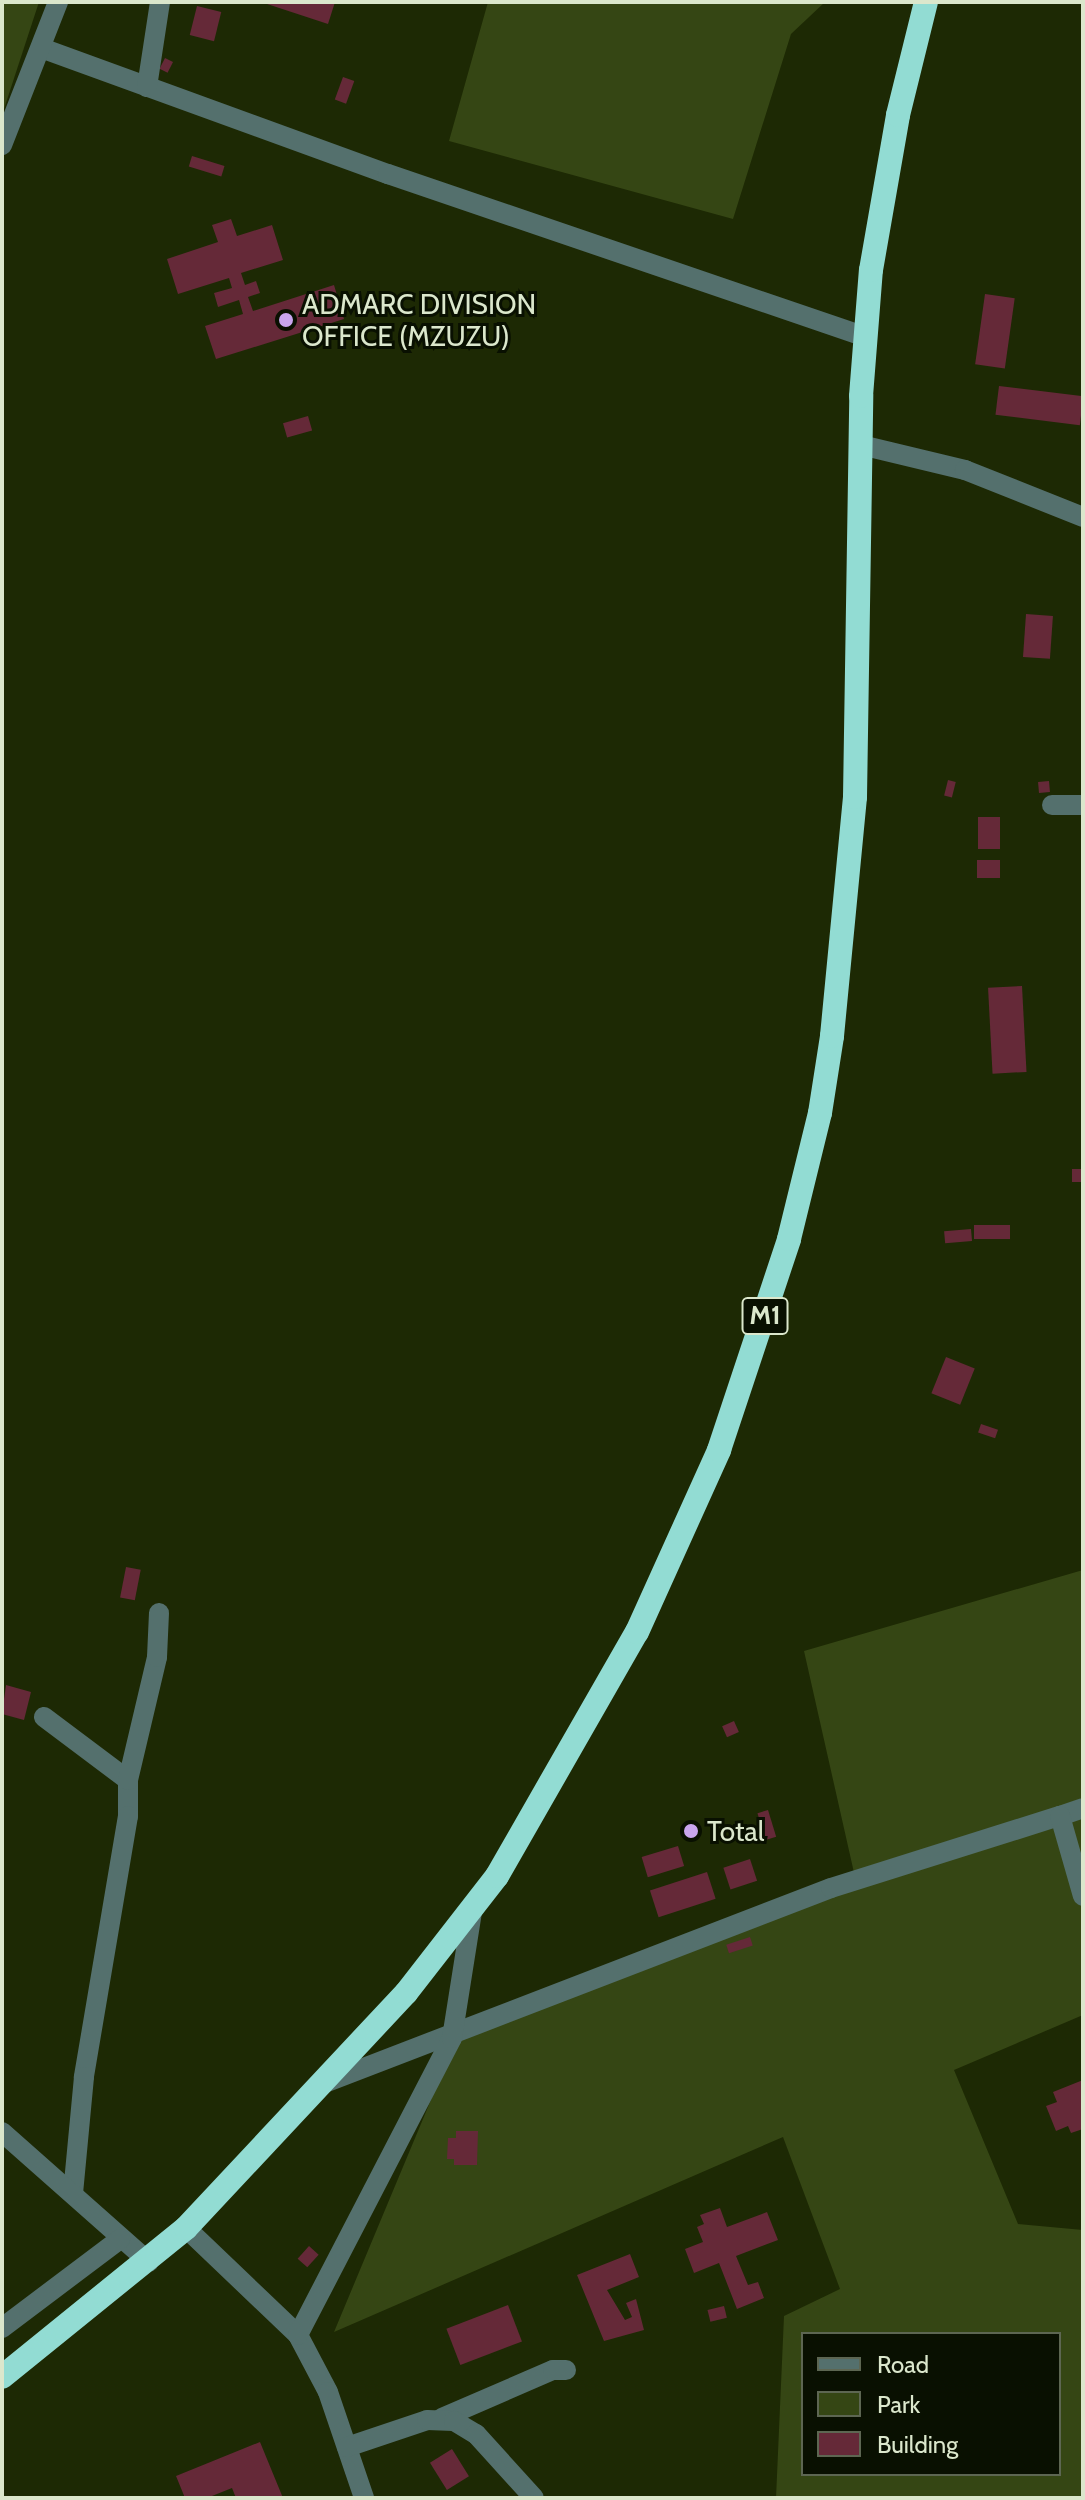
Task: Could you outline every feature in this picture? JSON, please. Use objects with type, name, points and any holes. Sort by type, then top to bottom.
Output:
[{"type":"highway","name":"M1","points":[[2,2377],[149,2262],[186,2228],[406,1993],[497,1876],[637,1632],[719,1450],[789,1239],[820,1113],[846,934],[858,728],[861,445],[871,270],[898,115],[926,2]]},
{"type":"street","points":[[2,145],[44,49],[58,2]]},
{"type":"street","points":[[147,87],[160,2]]},
{"type":"street","points":[[44,49],[866,337]]},
{"type":"street","points":[[861,445],[965,470],[1083,517]]},
{"type":"street","points":[[1052,805],[1083,805]]},
{"type":"street","points":[[73,2193],[84,2077],[128,1816],[128,1780],[157,1657],[159,1613]]},
{"type":"street","points":[[44,1717],[128,1780]]},
{"type":"street","points":[[316,2086],[831,1888],[1083,1808]]},
{"type":"street","points":[[1060,1816],[1083,1896]]},
{"type":"street","points":[[298,2335],[373,2198],[453,2033],[473,1906]]},
{"type":"street","points":[[2,2132],[149,2262]]},
{"type":"street","points":[[186,2228],[298,2335],[314,2360],[364,2498]]},
{"type":"street","points":[[2,2328],[120,2239]]},
{"type":"street","points":[[347,2447],[442,2418],[553,2370],[566,2370]]},
{"type":"street","points":[[442,2418],[476,2434],[534,2498]]},
{"type":"green space","points":[[2,2],[39,2],[2,115]]},
{"type":"green space","points":[[488,2],[825,2],[791,34],[733,219],[449,141]]},
{"type":"green space","points":[[1083,1570],[1083,2015],[954,2070],[1018,2224],[1083,2230],[1083,2498],[776,2498],[784,2316],[840,2289],[783,2137],[334,2332],[456,2040],[857,1886],[804,1651]]},
{"type":"building","points":[[261,2],[335,2],[328,24]]},
{"type":"building","points":[[197,6],[221,12],[214,41],[190,35]]},
{"type":"building","points":[[165,58],[173,62],[168,73],[160,69]]},
{"type":"building","points":[[343,77],[354,81],[346,104],[335,100]]},
{"type":"building","points":[[192,156],[225,166],[221,176],[189,167]]},
{"type":"building","points":[[231,219],[237,236],[272,225],[283,260],[241,273],[245,285],[256,281],[260,293],[248,297],[253,311],[334,285],[344,319],[216,359],[205,326],[243,314],[239,300],[218,307],[214,293],[232,288],[229,278],[178,294],[167,259],[218,242],[212,225]]},
{"type":"building","points":[[985,294],[1015,298],[1005,368],[975,364]]},
{"type":"building","points":[[999,386],[1083,396],[1080,425],[995,415]]},
{"type":"building","points":[[308,416],[312,430],[287,438],[283,423]]},
{"type":"building","points":[[1026,614],[1053,616],[1050,659],[1023,657]]},
{"type":"building","points":[[948,780],[956,782],[952,797],[944,796]]},
{"type":"building","points":[[1049,781],[1050,792],[1039,793],[1038,782]]},
{"type":"building","points":[[978,817],[1000,817],[1000,849],[978,849]]},
{"type":"building","points":[[977,860],[1000,860],[1000,878],[977,878]]},
{"type":"building","points":[[1022,986],[1027,1072],[993,1074],[988,988]]},
{"type":"building","points":[[1072,1169],[1083,1169],[1083,1182],[1072,1182]]},
{"type":"building","points":[[974,1225],[1010,1225],[1010,1239],[974,1239]]},
{"type":"building","points":[[971,1229],[972,1241],[945,1243],[944,1231]]},
{"type":"building","points":[[946,1357],[975,1369],[960,1405],[931,1393]]},
{"type":"building","points":[[981,1424],[998,1430],[995,1438],[978,1433]]},
{"type":"building","points":[[126,1567],[141,1570],[135,1600],[120,1597]]},
{"type":"building","points":[[6,1685],[31,1692],[24,1720],[2,1714]]},
{"type":"building","points":[[734,1721],[739,1732],[727,1737],[722,1726]]},
{"type":"building","points":[[768,1810],[776,1837],[766,1840],[757,1813]]},
{"type":"building","points":[[678,1846],[684,1866],[648,1877],[642,1857]]},
{"type":"building","points":[[750,1859],[757,1881],[730,1890],[723,1868]]},
{"type":"building","points":[[707,1872],[716,1899],[659,1917],[650,1891]]},
{"type":"building","points":[[750,1937],[753,1946],[729,1953],[726,1945]]},
{"type":"building","points":[[1083,2080],[1083,2129],[1071,2133],[1068,2126],[1056,2131],[1046,2106],[1057,2102],[1053,2092]]},
{"type":"building","points":[[456,2131],[478,2131],[477,2165],[454,2165],[454,2159],[447,2159],[448,2138],[456,2138]]},
{"type":"building","points":[[720,2208],[727,2227],[767,2212],[778,2240],[736,2256],[748,2285],[758,2282],[764,2298],[737,2309],[719,2263],[694,2273],[685,2249],[703,2242],[697,2227],[704,2224],[700,2215]]},
{"type":"building","points":[[309,2246],[319,2255],[307,2267],[298,2259]]},
{"type":"building","points":[[630,2254],[639,2277],[607,2290],[625,2320],[632,2317],[626,2303],[636,2299],[644,2330],[604,2341],[577,2275]]},
{"type":"building","points":[[508,2305],[522,2341],[460,2365],[446,2329]]},
{"type":"building","points":[[724,2306],[727,2318],[710,2322],[708,2310]]},
{"type":"building","points":[[260,2442],[283,2498],[236,2498],[232,2488],[207,2498],[185,2498],[176,2476]]},
{"type":"building","points":[[452,2449],[469,2476],[447,2490],[430,2463]]},
{"type":"place","name":"ADMARC DIVISION OFFICE (MZUZU)","points":[[286,320]]},
{"type":"place","name":"Total","points":[[691,1831]]}]
